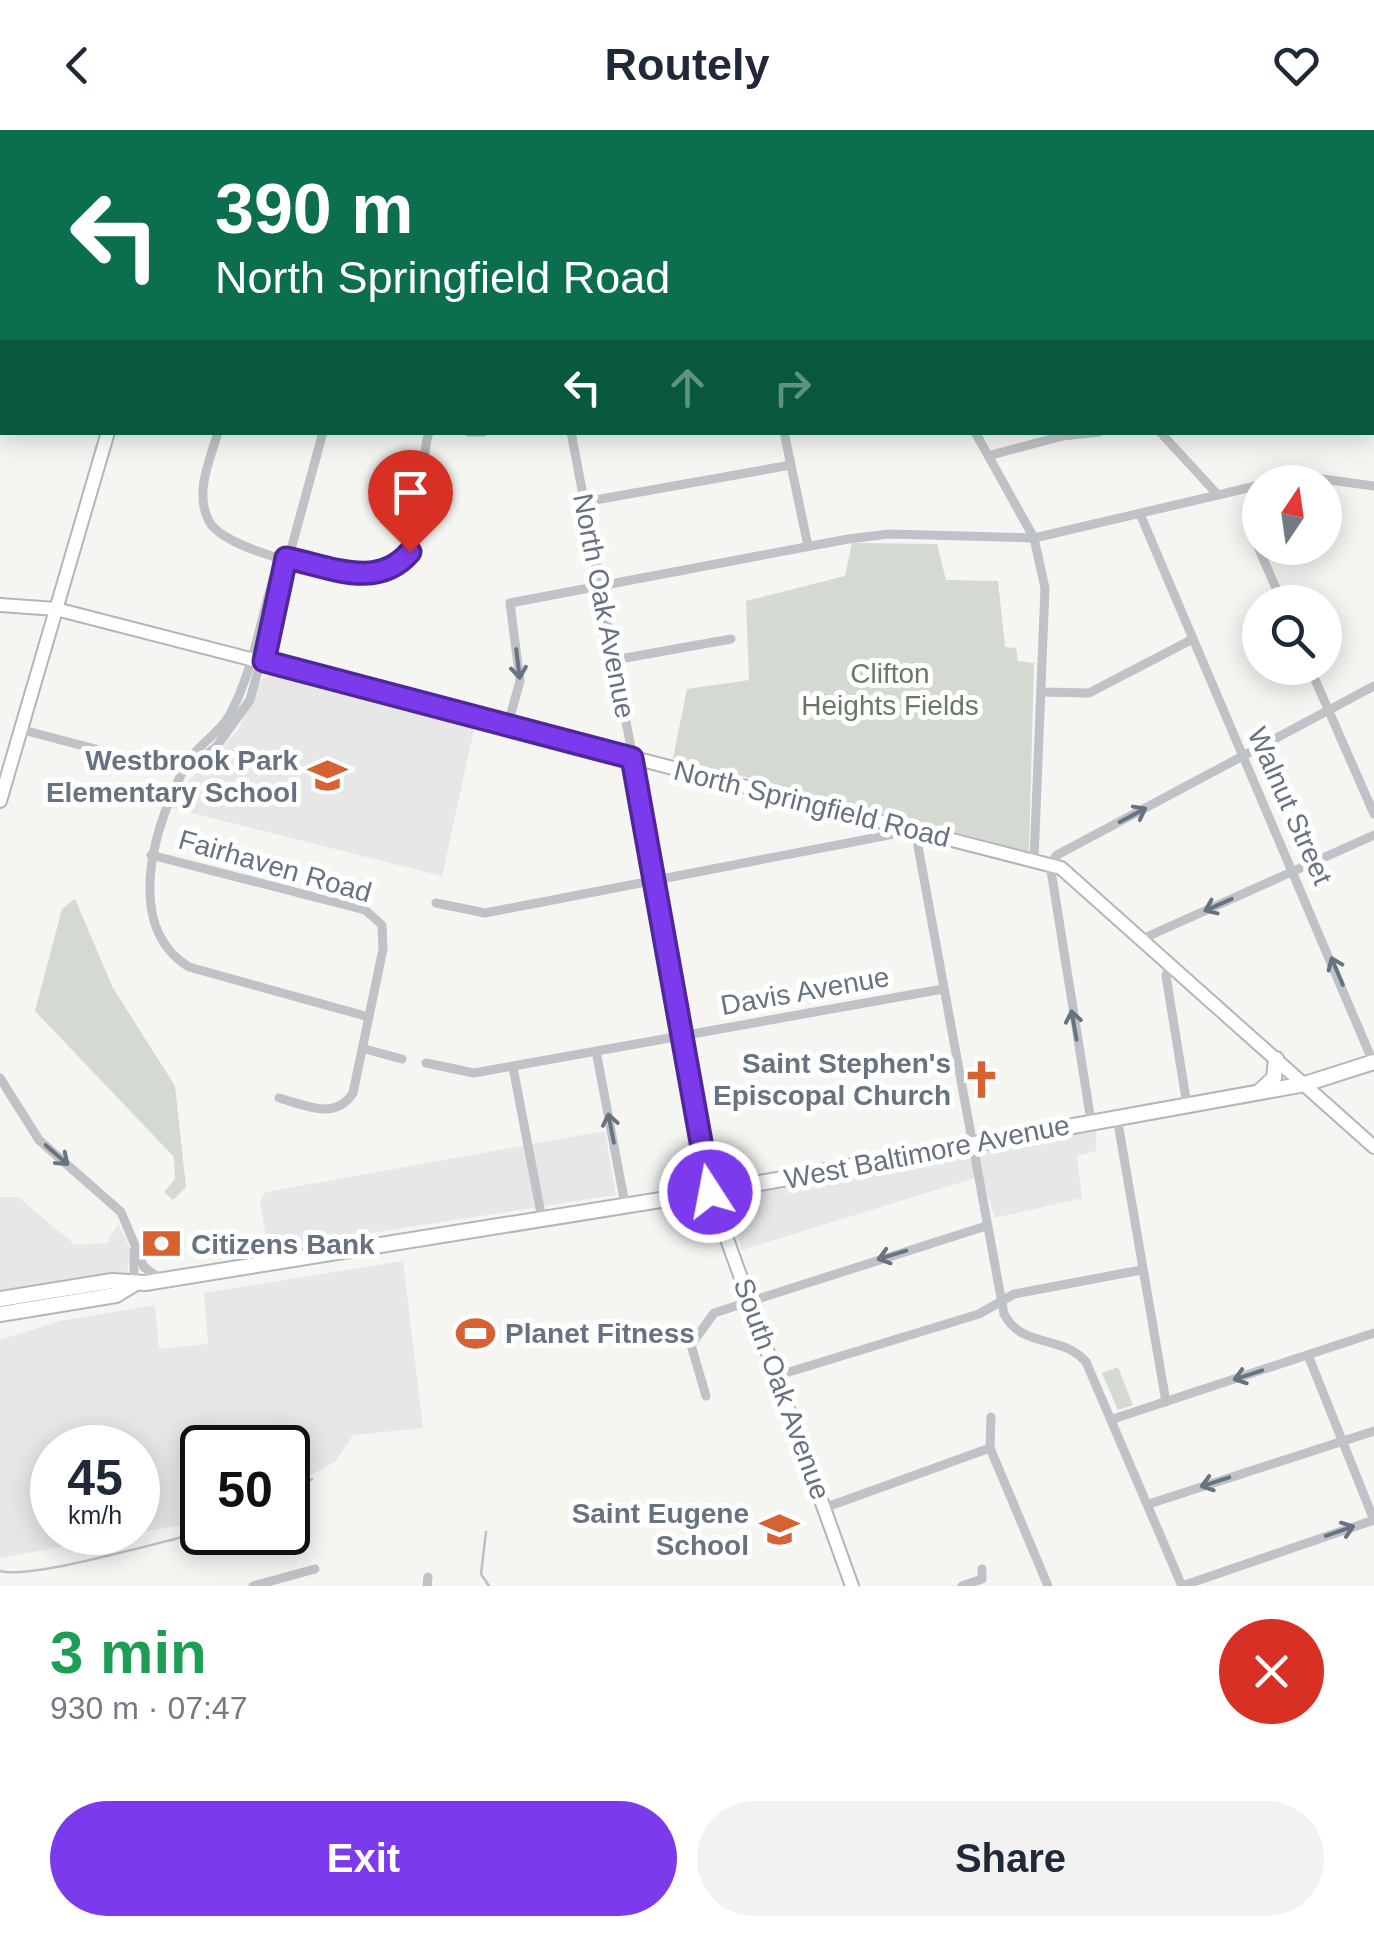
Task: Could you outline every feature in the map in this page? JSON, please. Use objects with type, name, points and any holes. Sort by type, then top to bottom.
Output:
[{"type":"main road","points":[[0,801],[7,749],[19,729],[107,435]]},
{"type":"main road","name":"North Springfield Road","points":[[0,605],[56,610],[249,657],[1050,864],[1076,880],[1374,1147]]},
{"type":"main road","name":"North Oak Avenue","points":[[632,758],[710,1192]]},
{"type":"main road","points":[[1258,1093],[1272,1082],[1276,1058]]},
{"type":"main road","name":"West Baltimore Avenue","points":[[0,1314],[10,1302],[116,1295],[134,1284],[974,1146],[1305,1084],[1374,1062]]},
{"type":"main road","name":"South Oak Avenue","points":[[710,1192],[852,1586]]},
{"type":"street","points":[[217,435],[202,487],[207,519],[231,543],[366,574],[387,570],[404,560],[422,525],[428,435]]},
{"type":"street","points":[[183,772],[234,726],[264,661],[286,558],[322,435]]},
{"type":"street","name":"North Oak Avenue","points":[[572,435],[632,758]]},
{"type":"street","points":[[785,435],[808,546]]},
{"type":"street","points":[[977,435],[1034,538],[1046,600],[1034,860]]},
{"type":"street","points":[[991,456],[1072,435]]},
{"type":"street","points":[[1163,435],[1218,495]]},
{"type":"street","points":[[584,502],[791,465]]},
{"type":"street","points":[[1342,482],[1374,486]]},
{"type":"street","points":[[508,724],[520,681],[510,602],[889,534],[1034,538],[1242,490]]},
{"type":"street","name":"Walnut Street","points":[[1140,514],[1374,1062]]},
{"type":"street","points":[[279,1098],[322,1109],[340,1107],[353,1093],[370,1018],[197,971],[179,961],[158,926],[151,894],[151,855],[161,818],[195,750],[230,714],[274,576],[286,558]]},
{"type":"street","points":[[614,660],[731,639]]},
{"type":"street","points":[[1042,692],[1089,694],[1191,640]]},
{"type":"street","points":[[1317,685],[1374,814]]},
{"type":"street","points":[[1091,1122],[1050,864],[1057,855],[1374,686]]},
{"type":"street","points":[[19,729],[183,772]]},
{"type":"street","points":[[436,903],[485,913],[915,830],[986,1226],[1010,1325],[1019,1333],[1064,1344],[1079,1354],[1113,1419],[1182,1586],[1374,1520],[1308,1355]]},
{"type":"street","points":[[1142,939],[1374,835]]},
{"type":"street","name":"Fairhaven Road","points":[[151,855],[365,910],[382,926],[370,1018]]},
{"type":"street","points":[[1170,966],[1166,976],[1188,1104]]},
{"type":"street","name":"Davis Avenue","points":[[426,1063],[474,1073],[943,989]]},
{"type":"street","points":[[365,1049],[402,1059]]},
{"type":"street","points":[[596,1051],[625,1204]]},
{"type":"street","points":[[514,1066],[542,1219]]},
{"type":"street","points":[[0,1078],[39,1140],[121,1212],[144,1267],[162,1280]]},
{"type":"street","points":[[1116,1117],[1166,1402]]},
{"type":"street","points":[[706,1396],[691,1345],[714,1313],[986,1226]]},
{"type":"street","points":[[134,1284],[135,1243]]},
{"type":"street","points":[[776,1376],[979,1314],[1014,1294],[1141,1270]]},
{"type":"street","points":[[1113,1419],[1374,1334]]},
{"type":"street","points":[[991,1417],[990,1448],[1048,1586]]},
{"type":"street","points":[[1150,1504],[1374,1431]]},
{"type":"street","points":[[824,1508],[990,1448]]},
{"type":"street","points":[[253,1586],[314,1569]]},
{"type":"street","points":[[962,1586],[982,1579],[982,1569]]},
{"type":"shaded area","name":"Westbrook Park Elementary School","points":[[276,674],[475,725],[442,876],[171,808],[183,787],[238,730],[262,679]]},
{"type":"shaded area","points":[[605,1131],[616,1195],[268,1249],[260,1201],[266,1192]]},
{"type":"shaded area","points":[[1096,1131],[1096,1151],[1077,1156],[1082,1198],[995,1218],[981,1176],[742,1250],[728,1196]]},
{"type":"shaded area","points":[[0,1197],[18,1197],[75,1245],[107,1243],[118,1224],[130,1248],[127,1273],[0,1292]]},
{"type":"shaded area","points":[[403,1261],[423,1428],[353,1435],[335,1462],[310,1475],[310,1425],[180,1425],[180,1525],[160,1529],[160,1425],[30,1425],[30,1553],[0,1558],[0,1340],[60,1321],[155,1305],[159,1349],[208,1344],[204,1293]]},
{"type":"green space","name":"Clifton Heights Fields","points":[[852,543],[937,544],[946,580],[998,581],[1005,647],[1016,648],[1018,661],[1034,663],[1029,852],[673,758],[687,689],[749,680],[746,601],[845,576]]},
{"type":"green space","points":[[75,899],[113,988],[175,1086],[186,1187],[173,1200],[164,1192],[175,1179],[174,1157],[35,1011],[62,909]]},
{"type":"green space","points":[[1118,1367],[1133,1405],[1118,1410],[1102,1373]]},
{"type":"waterway","points":[[486,1532],[481,1574],[489,1586]]},
{"type":"waterway","points":[[0,1571],[67,1565],[180,1538]]},
{"type":"place","name":"Westbrook Park Elementary School","points":[[328,776]]},
{"type":"place","name":"Saint Stephen's Episcopal Church","points":[[981,1079]]},
{"type":"place","name":"Citizens Bank","points":[[161,1244]]},
{"type":"place","name":"Planet Fitness","points":[[475,1333]]},
{"type":"place","name":"Saint Eugene School","points":[[779,1529]]},
{"type":"route","points":[[410,552],[404,560],[377,574],[352,574],[286,558],[284,585],[264,661],[632,758],[710,1192]]}]
